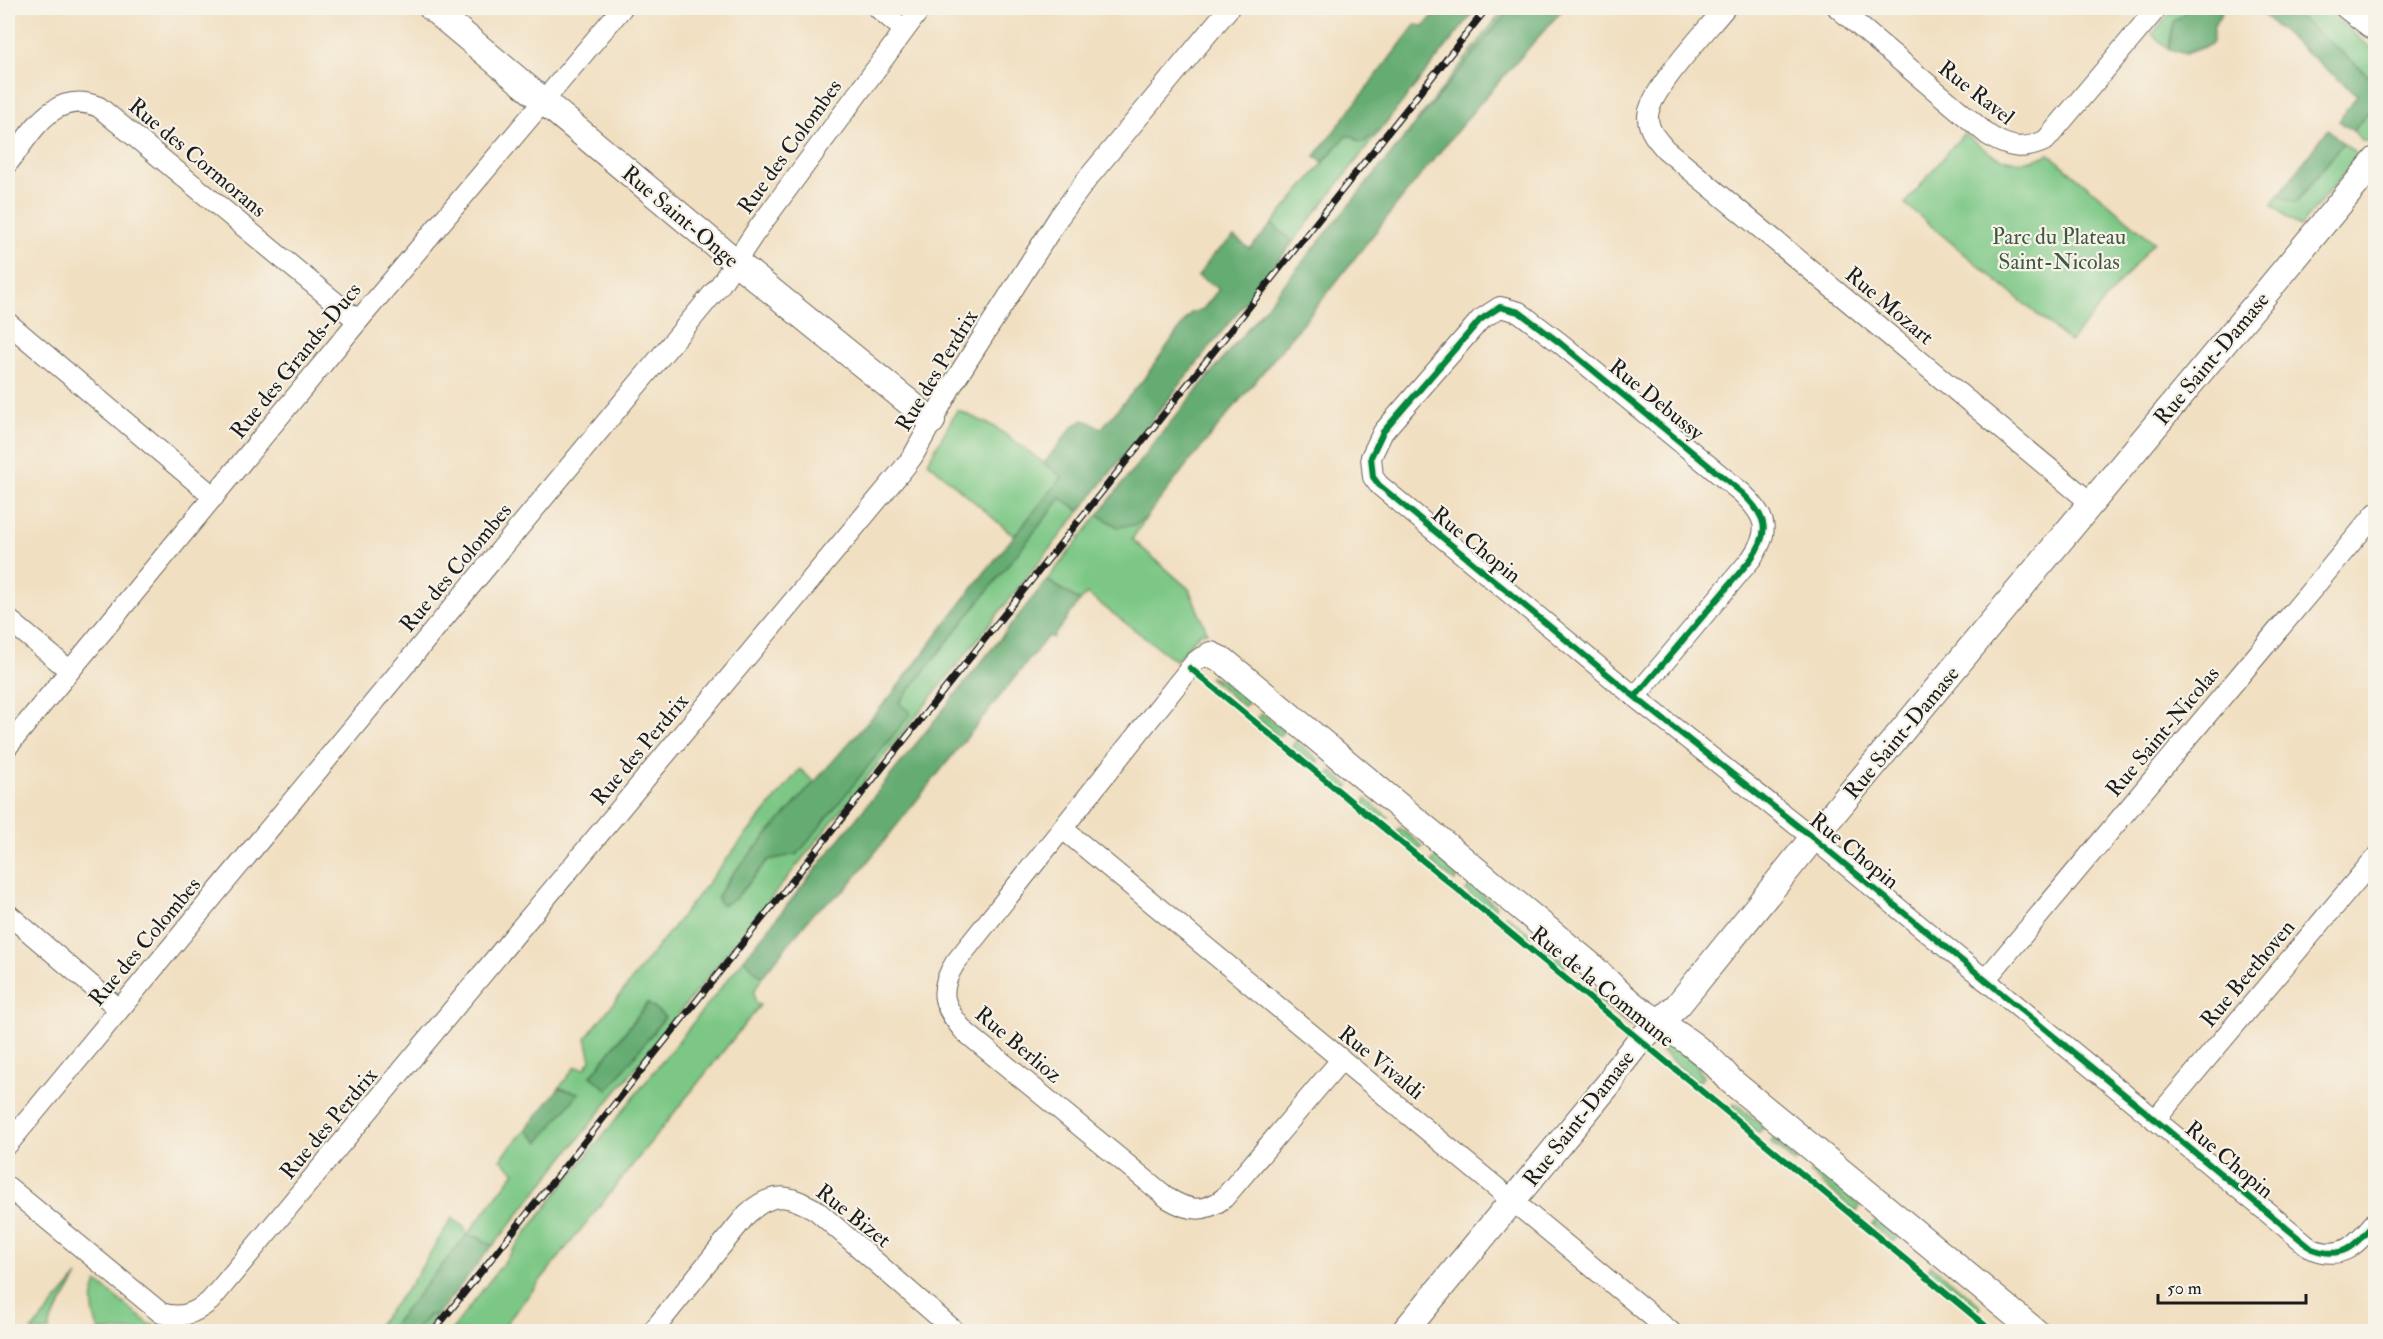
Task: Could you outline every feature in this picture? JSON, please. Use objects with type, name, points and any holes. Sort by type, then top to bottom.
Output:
[{"type":"street","name":"Rue Saint-Onge","points":[[432,8],[735,262],[932,421]]},
{"type":"street","name":"Rue des Grands-Ducs","points":[[8,746],[358,321],[622,8]]},
{"type":"street","points":[[878,8],[903,29]]},
{"type":"street","name":"Rue des Colombes","points":[[8,1144],[720,285],[903,29],[921,8]]},
{"type":"street","name":"Rue des Perdrix","points":[[8,1187],[161,1313],[181,1317],[192,1314],[210,1301],[904,468],[952,385],[1059,217],[1088,178],[1229,8]]},
{"type":"street","name":"Rue Mozart","points":[[1725,8],[1659,89],[1651,104],[1648,120],[1653,134],[1659,142],[2091,503]]},
{"type":"street","name":"Rue Ravel","points":[[1838,8],[1989,135],[2002,144],[2026,148],[2046,140],[2157,8]]},
{"type":"street","points":[[2345,8],[2376,32]]},
{"type":"street","name":"Rue des Cormorans","points":[[8,163],[54,109],[69,102],[99,107],[358,321]]},
{"type":"street","name":"Rue Saint-Damase","points":[[1404,1332],[1611,1081],[1617,1069],[1640,1040],[1678,1005],[1813,838],[2376,160]]},
{"type":"street","name":"Rue Debussy","points":[[1371,458],[1378,440],[1390,423],[1480,320],[1500,307],[1519,312],[1552,337],[1742,493],[1760,514],[1764,530],[1761,546],[1635,697]]},
{"type":"street","points":[[8,323],[214,497]]},
{"type":"street","name":"Rue Chopin","points":[[1371,458],[1373,477],[1399,504],[1635,697],[1813,838],[2312,1250],[2333,1253],[2350,1249],[2376,1221]]},
{"type":"street","name":"Rue Saint-Nicolas","points":[[1985,980],[2376,513]]},
{"type":"street","points":[[8,620],[69,670]]},
{"type":"street","name":"Rue Berlioz","points":[[1211,655],[1195,662],[949,972],[944,984],[943,996],[947,1007],[964,1031],[1168,1199],[1191,1210],[1203,1210],[1224,1198],[1341,1060]]},
{"type":"street","name":"Rue de la Commune","points":[[1211,655],[1224,661],[1588,963],[1639,1009],[1660,1021],[1715,1062],[1731,1081],[2036,1332]]},
{"type":"street","name":"Rue Vivaldi","points":[[1063,829],[1671,1332]]},
{"type":"street","name":"Rue Beethoven","points":[[2155,1120],[2376,856]]},
{"type":"street","points":[[8,914],[119,1009]]},
{"type":"street","name":"Rue Bizet","points":[[652,1332],[747,1214],[765,1200],[777,1196],[789,1198],[816,1210],[956,1332]]},
{"type":"green space","points":[[1440,8],[1477,8],[1381,129],[1364,142],[1357,141],[1354,136],[1346,136],[1323,162],[1315,156],[1415,25],[1424,26]]},
{"type":"green space","points":[[1505,8],[1511,8],[1379,170]]},
{"type":"green space","points":[[1511,8],[1564,8],[1474,110],[1146,518],[1135,525],[1118,527],[1098,515],[1157,439]]},
{"type":"green space","points":[[2175,8],[2191,8],[2176,26],[2169,49],[2152,34]]},
{"type":"green space","points":[[2191,8],[2224,8],[2214,26],[2212,44],[2185,54],[2169,49],[2173,22]]},
{"type":"green space","points":[[2255,8],[2288,8],[2364,71],[2375,84],[2375,103],[2353,131],[2339,121],[2357,95]]},
{"type":"green space","points":[[2288,8],[2323,8],[2375,51],[2375,84],[2364,71]]},
{"type":"green space","points":[[2375,103],[2375,136],[2372,141],[2363,141],[2353,131]]},
{"type":"green space","points":[[1381,129],[1293,242],[1272,224],[1346,136],[1354,135],[1364,142]]},
{"type":"green space","points":[[2328,129],[2343,143],[2296,203],[2279,195]]},
{"type":"green space","name":"Parc du Plateau Saint-Nicolas","points":[[1964,133],[1984,149],[2003,159],[2024,162],[2049,154],[2154,242],[2070,342],[1905,204]]},
{"type":"green space","points":[[2343,143],[2355,153],[2357,158],[2300,227],[2272,205],[2279,195],[2296,203]]},
{"type":"green space","points":[[1272,224],[1293,242],[1080,511],[1061,498],[899,703],[911,713],[798,854],[768,860],[735,899],[722,905],[718,901],[718,895],[735,871],[890,697],[981,577],[1062,477],[1044,463],[1073,426],[1083,420],[1101,429],[1143,380],[1191,313],[1203,309],[1219,289],[1198,276],[1212,256],[1234,237],[1250,249]]},
{"type":"green space","points":[[957,410],[995,427],[1063,477],[1014,536],[928,462]]},
{"type":"green space","points":[[1061,498],[1080,511],[493,1246],[480,1238],[467,1235],[515,1172],[500,1159],[526,1129],[539,1142],[578,1093],[559,1088],[575,1067],[585,1068],[591,1060],[586,1038],[800,769],[815,783],[735,871],[718,895],[735,899],[768,860],[798,853],[911,713],[899,703]],"holes":[[[647,1003],[665,1017],[608,1089],[591,1076]]]},
{"type":"green space","points":[[1098,515],[1121,526],[1132,525],[1146,518],[1132,539],[1189,589],[1207,632],[1200,633],[1176,661],[1087,594],[1080,601],[1047,580]]},
{"type":"green space","points":[[1047,580],[1080,601],[1052,638],[1048,636],[845,890],[814,912],[762,977],[744,959]]},
{"type":"green space","points":[[1209,677],[1222,680],[1249,702],[1244,707]]},
{"type":"green space","points":[[1262,713],[1284,731],[1279,736],[1257,718]]},
{"type":"green space","points":[[1296,741],[1319,761],[1315,767],[1292,746]]},
{"type":"green space","points":[[1331,771],[1349,786],[1345,791],[1327,776]]},
{"type":"green space","points":[[1366,799],[1388,817],[1383,822],[1362,805]]},
{"type":"green space","points":[[1400,828],[1423,846],[1418,851],[1396,833]]},
{"type":"green space","points":[[1436,857],[1459,876],[1455,881],[1431,863]]},
{"type":"green space","points":[[1471,885],[1496,906],[1492,912],[1466,891]]},
{"type":"green space","points":[[1506,915],[1531,935],[1527,941],[1502,921]]},
{"type":"green space","points":[[1544,946],[1566,964],[1561,970],[1540,952]]},
{"type":"green space","points":[[744,959],[762,977],[754,992],[755,1001],[760,1005],[500,1331],[451,1331],[557,1193]]},
{"type":"green space","points":[[1596,989],[1626,1014],[1631,1026],[1591,994]]},
{"type":"green space","points":[[648,1003],[665,1017],[608,1090],[591,1076]]},
{"type":"green space","points":[[1668,1042],[1695,1062],[1703,1077],[1698,1083],[1661,1051]]},
{"type":"green space","points":[[559,1088],[579,1093],[539,1142],[526,1129]]},
{"type":"green space","points":[[1735,1103],[1764,1127],[1758,1133],[1730,1108]]},
{"type":"green space","points":[[1776,1137],[1800,1157],[1795,1163],[1771,1142]]},
{"type":"green space","points":[[1814,1168],[1860,1206],[1856,1212],[1810,1173]]},
{"type":"green space","points":[[452,1218],[465,1228],[467,1235],[388,1331],[372,1332],[411,1284]]},
{"type":"green space","points":[[1876,1220],[1898,1238],[1893,1242],[1872,1225]]},
{"type":"green space","points":[[467,1235],[480,1238],[492,1246],[437,1315],[429,1315],[415,1331],[388,1331]]},
{"type":"green space","points":[[1931,1265],[1981,1306],[1976,1312],[1928,1270]]},
{"type":"green space","points":[[78,1276],[51,1321],[49,1331],[31,1331]]},
{"type":"green space","points":[[97,1282],[149,1324],[172,1331],[99,1331],[93,1307],[93,1295]]},
{"type":"green space","points":[[430,1315],[437,1315],[425,1331],[415,1332]]},
{"type":"railway","points":[[433,1332],[1487,8]]},
{"type":"cycle path","points":[[1635,697],[1751,559],[1764,532],[1761,517],[1757,509],[1742,493],[1560,343],[1519,312],[1500,307],[1480,320],[1383,432],[1371,457],[1373,477],[1379,485],[1635,697],[1813,838],[2312,1249],[2333,1253],[2348,1248],[2376,1221]]},
{"type":"cycle path","points":[[1190,668],[1993,1332]]}]
